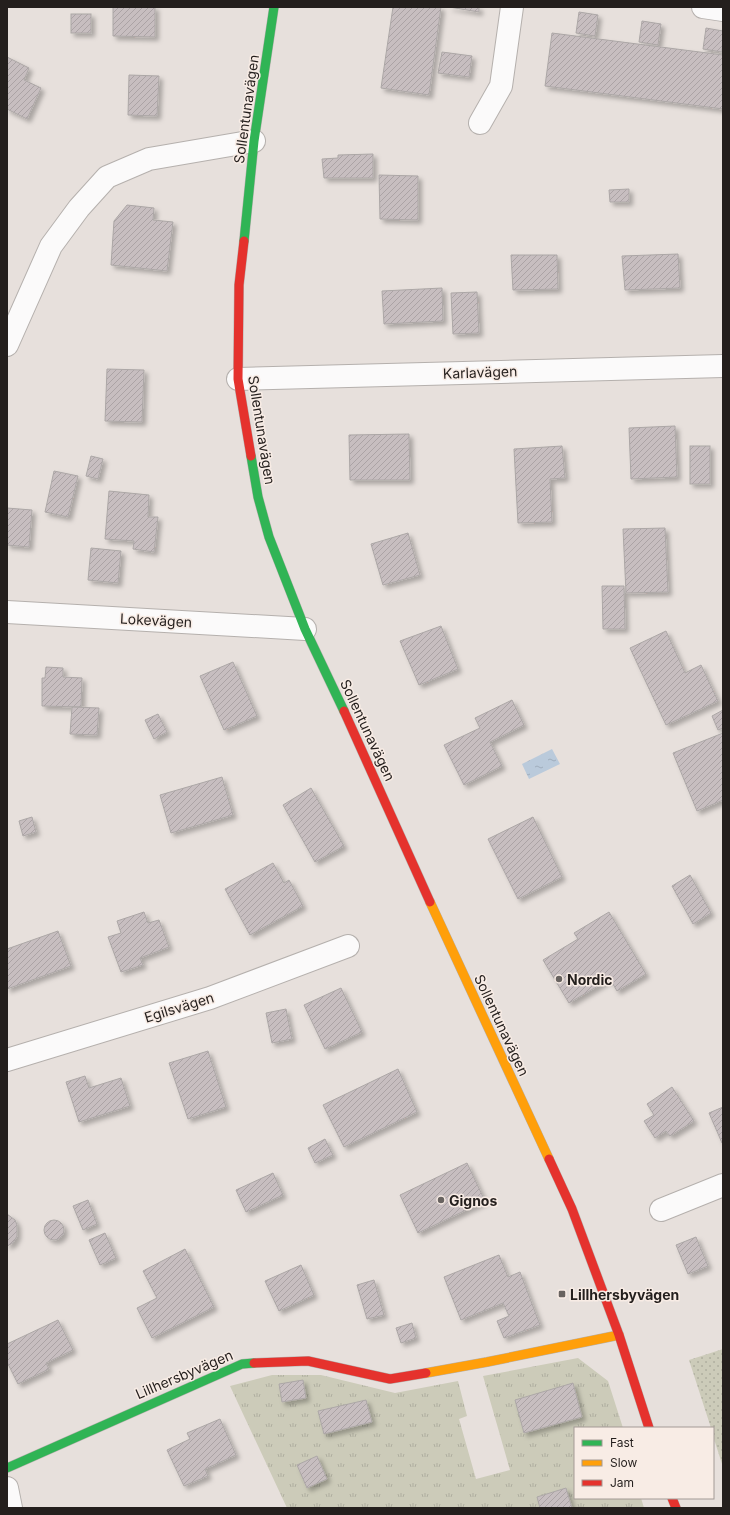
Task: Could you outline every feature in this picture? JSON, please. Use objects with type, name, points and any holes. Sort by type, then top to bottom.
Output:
[{"type":"street","name":"Sollentunavägen","points":[[274,7],[254,141],[239,285],[238,380],[258,497],[269,537],[305,629],[354,732],[437,919],[572,1209],[619,1335],[649,1427]]},
{"type":"street","points":[[480,123],[501,86],[512,7]]},
{"type":"street","points":[[704,7],[723,10]]},
{"type":"street","points":[[7,345],[51,246],[79,208],[107,177],[149,159],[254,141]]},
{"type":"street","name":"Karlavägen","points":[[238,380],[723,366]]},
{"type":"street","name":"Lokevägen","points":[[7,612],[305,629]]},
{"type":"street","name":"Egilsvägen","points":[[7,1060],[210,998],[348,946]]},
{"type":"street","points":[[661,1210],[723,1185]]},
{"type":"street","name":"Lillhersbyvägen","points":[[7,1468],[242,1364],[308,1360],[390,1379],[488,1362],[619,1335]]},
{"type":"street","points":[[7,1488],[11,1508]]},
{"type":"green space","points":[[723,1349],[723,1467],[714,1439],[714,1427],[711,1427],[689,1360]]},
{"type":"green space","points":[[578,1358],[608,1381],[623,1427],[574,1427],[574,1499],[641,1499],[644,1508],[287,1508],[230,1386],[272,1375],[321,1375],[395,1393],[458,1381],[467,1416],[459,1419],[476,1479],[510,1470],[483,1376]]},
{"type":"water","points":[[552,749],[560,764],[529,779],[522,764]]},
{"type":"building","points":[[113,7],[155,7],[155,37],[113,36]]},
{"type":"building","points":[[393,7],[441,7],[429,95],[381,88]]},
{"type":"building","points":[[449,7],[479,7],[479,12]]},
{"type":"building","points":[[579,12],[598,15],[595,36],[576,33]]},
{"type":"building","points":[[71,14],[91,14],[91,33],[71,33]]},
{"type":"building","points":[[642,21],[661,24],[658,45],[639,42]]},
{"type":"building","points":[[706,28],[723,31],[722,52],[703,49]]},
{"type":"building","points":[[552,33],[723,55],[723,109],[545,86]]},
{"type":"building","points":[[442,52],[472,56],[469,77],[438,73]]},
{"type":"building","points":[[7,57],[29,68],[24,80],[41,88],[27,119],[7,109]]},
{"type":"building","points":[[129,75],[159,76],[157,116],[128,115]]},
{"type":"building","points":[[373,154],[373,178],[324,178],[322,159],[338,158],[338,155]]},
{"type":"building","points":[[379,175],[418,176],[418,220],[380,219]]},
{"type":"building","points":[[629,189],[629,202],[610,202],[609,190]]},
{"type":"building","points":[[127,205],[154,208],[153,220],[173,222],[167,271],[111,265],[114,221]]},
{"type":"building","points":[[678,254],[680,288],[625,290],[622,256]]},
{"type":"building","points":[[511,255],[557,255],[558,289],[513,290]]},
{"type":"building","points":[[442,288],[443,321],[384,324],[382,291]]},
{"type":"building","points":[[477,292],[479,333],[453,334],[451,293]]},
{"type":"building","points":[[107,369],[144,370],[142,422],[105,421]]},
{"type":"building","points":[[675,426],[677,477],[631,479],[629,428]]},
{"type":"building","points":[[409,434],[410,480],[350,480],[349,435]]},
{"type":"building","points":[[562,446],[565,478],[550,479],[552,522],[518,523],[514,449]]},
{"type":"building","points":[[690,446],[710,446],[710,484],[690,484]]},
{"type":"building","points":[[91,456],[103,459],[98,479],[86,476]]},
{"type":"building","points":[[54,471],[78,476],[68,517],[45,512]]},
{"type":"building","points":[[109,491],[149,495],[148,517],[158,517],[154,552],[133,549],[134,541],[105,539]]},
{"type":"building","points":[[7,508],[32,510],[29,547],[7,545]]},
{"type":"building","points":[[665,528],[668,592],[626,593],[623,529]]},
{"type":"building","points":[[408,533],[420,575],[383,585],[371,544]]},
{"type":"building","points":[[91,548],[121,551],[118,583],[88,580]]},
{"type":"building","points":[[602,586],[624,586],[625,629],[603,629]]},
{"type":"building","points":[[441,626],[458,669],[419,685],[400,641]]},
{"type":"building","points":[[666,631],[685,673],[701,665],[718,701],[666,725],[630,648]]},
{"type":"building","points":[[233,662],[257,716],[224,730],[200,676]]},
{"type":"building","points":[[46,667],[63,668],[63,677],[82,678],[81,707],[42,706],[42,678],[45,678]]},
{"type":"building","points":[[512,700],[524,725],[490,742],[502,766],[464,785],[444,745],[480,728],[475,718]]},
{"type":"building","points":[[72,707],[99,708],[97,735],[70,734]]},
{"type":"building","points":[[723,710],[723,728],[718,730],[712,716]]},
{"type":"building","points":[[158,714],[167,732],[154,739],[145,720]]},
{"type":"building","points":[[723,733],[723,800],[697,811],[673,753]]},
{"type":"building","points":[[222,777],[233,815],[171,833],[160,795]]},
{"type":"building","points":[[311,788],[344,846],[315,862],[283,805]]},
{"type":"building","points":[[32,817],[36,832],[23,836],[19,821]]},
{"type":"building","points":[[533,817],[562,877],[518,899],[488,839]]},
{"type":"building","points":[[273,863],[284,883],[289,880],[303,906],[250,935],[225,889]]},
{"type":"building","points":[[690,875],[711,913],[693,924],[672,886]]},
{"type":"building","points":[[144,912],[148,923],[159,920],[169,947],[140,958],[143,965],[121,972],[108,937],[121,933],[117,921]]},
{"type":"building","points":[[609,912],[646,974],[617,991],[610,979],[569,1003],[543,960],[578,939],[574,933]]},
{"type":"building","points":[[58,931],[71,966],[7,989],[7,949]]},
{"type":"building","points":[[341,988],[362,1032],[325,1049],[304,1005]]},
{"type":"building","points":[[286,1009],[292,1039],[272,1043],[266,1013]]},
{"type":"building","points":[[208,1051],[226,1107],[188,1119],[169,1063]]},
{"type":"building","points":[[398,1069],[417,1112],[344,1147],[323,1105]]},
{"type":"building","points":[[85,1076],[89,1088],[121,1078],[130,1106],[79,1122],[66,1082]]},
{"type":"building","points":[[672,1087],[694,1121],[670,1136],[666,1131],[655,1138],[644,1121],[654,1115],[647,1104]]},
{"type":"building","points":[[723,1107],[723,1142],[722,1143],[709,1113]]},
{"type":"building","points":[[325,1139],[333,1155],[315,1163],[308,1148]]},
{"type":"building","points":[[467,1163],[485,1201],[418,1233],[400,1195]]},
{"type":"building","points":[[273,1173],[283,1195],[246,1212],[236,1190]]},
{"type":"building","points":[[88,1200],[97,1224],[83,1230],[73,1206]]},
{"type":"building","points":[[7,1214],[15,1220],[17,1225],[17,1236],[13,1243],[7,1246]]},
{"type":"building","points":[[54,1220],[61,1223],[64,1230],[61,1237],[54,1240],[47,1237],[44,1230],[47,1223]]},
{"type":"building","points":[[105,1233],[116,1258],[100,1265],[89,1240]]},
{"type":"building","points":[[696,1237],[708,1266],[688,1274],[676,1245]]},
{"type":"building","points":[[185,1249],[214,1307],[152,1338],[137,1308],[157,1298],[143,1271]]},
{"type":"building","points":[[499,1255],[508,1277],[520,1272],[540,1325],[504,1338],[497,1321],[509,1316],[503,1303],[461,1320],[444,1277]]},
{"type":"building","points":[[301,1265],[314,1295],[279,1311],[265,1281]]},
{"type":"building","points":[[374,1280],[384,1315],[367,1319],[357,1285]]},
{"type":"building","points":[[58,1320],[73,1350],[46,1363],[49,1369],[18,1384],[7,1362],[7,1344]]},
{"type":"building","points":[[412,1323],[416,1338],[401,1343],[396,1328]]},
{"type":"building","points":[[303,1380],[306,1398],[282,1402],[279,1384]]},
{"type":"building","points":[[573,1383],[582,1417],[524,1433],[515,1400]]},
{"type":"building","points":[[366,1400],[372,1422],[324,1434],[318,1411]]},
{"type":"building","points":[[220,1419],[236,1455],[205,1469],[208,1476],[184,1486],[167,1450],[190,1439],[187,1433]]},
{"type":"building","points":[[317,1456],[327,1479],[307,1488],[297,1465]]},
{"type":"building","points":[[566,1488],[572,1508],[540,1508],[537,1497]]},
{"type":"traffic: fast","points":[[244,241],[254,141],[274,7]]},
{"type":"traffic: fast","points":[[251,456],[258,497],[269,537],[305,629],[344,711]]},
{"type":"traffic: fast","points":[[7,1468],[242,1364],[254,1363]]},
{"type":"traffic: slow","points":[[430,902],[549,1159]]},
{"type":"traffic: slow","points":[[426,1373],[619,1335]]},
{"type":"traffic: jam","points":[[244,241],[239,285],[238,379],[251,456]]},
{"type":"traffic: jam","points":[[344,711],[430,902]]},
{"type":"traffic: jam","points":[[549,1159],[572,1209],[619,1335],[649,1427]]},
{"type":"traffic: jam","points":[[254,1363],[308,1361],[390,1379],[426,1373]]},
{"type":"traffic: jam","points":[[672,1499],[676,1508]]},
{"type":"place","name":"Nordic","points":[[559,979]]},
{"type":"place","name":"Gignos","points":[[441,1200]]},
{"type":"place","name":"Lillhersbyvägen","points":[[562,1294]]}]
